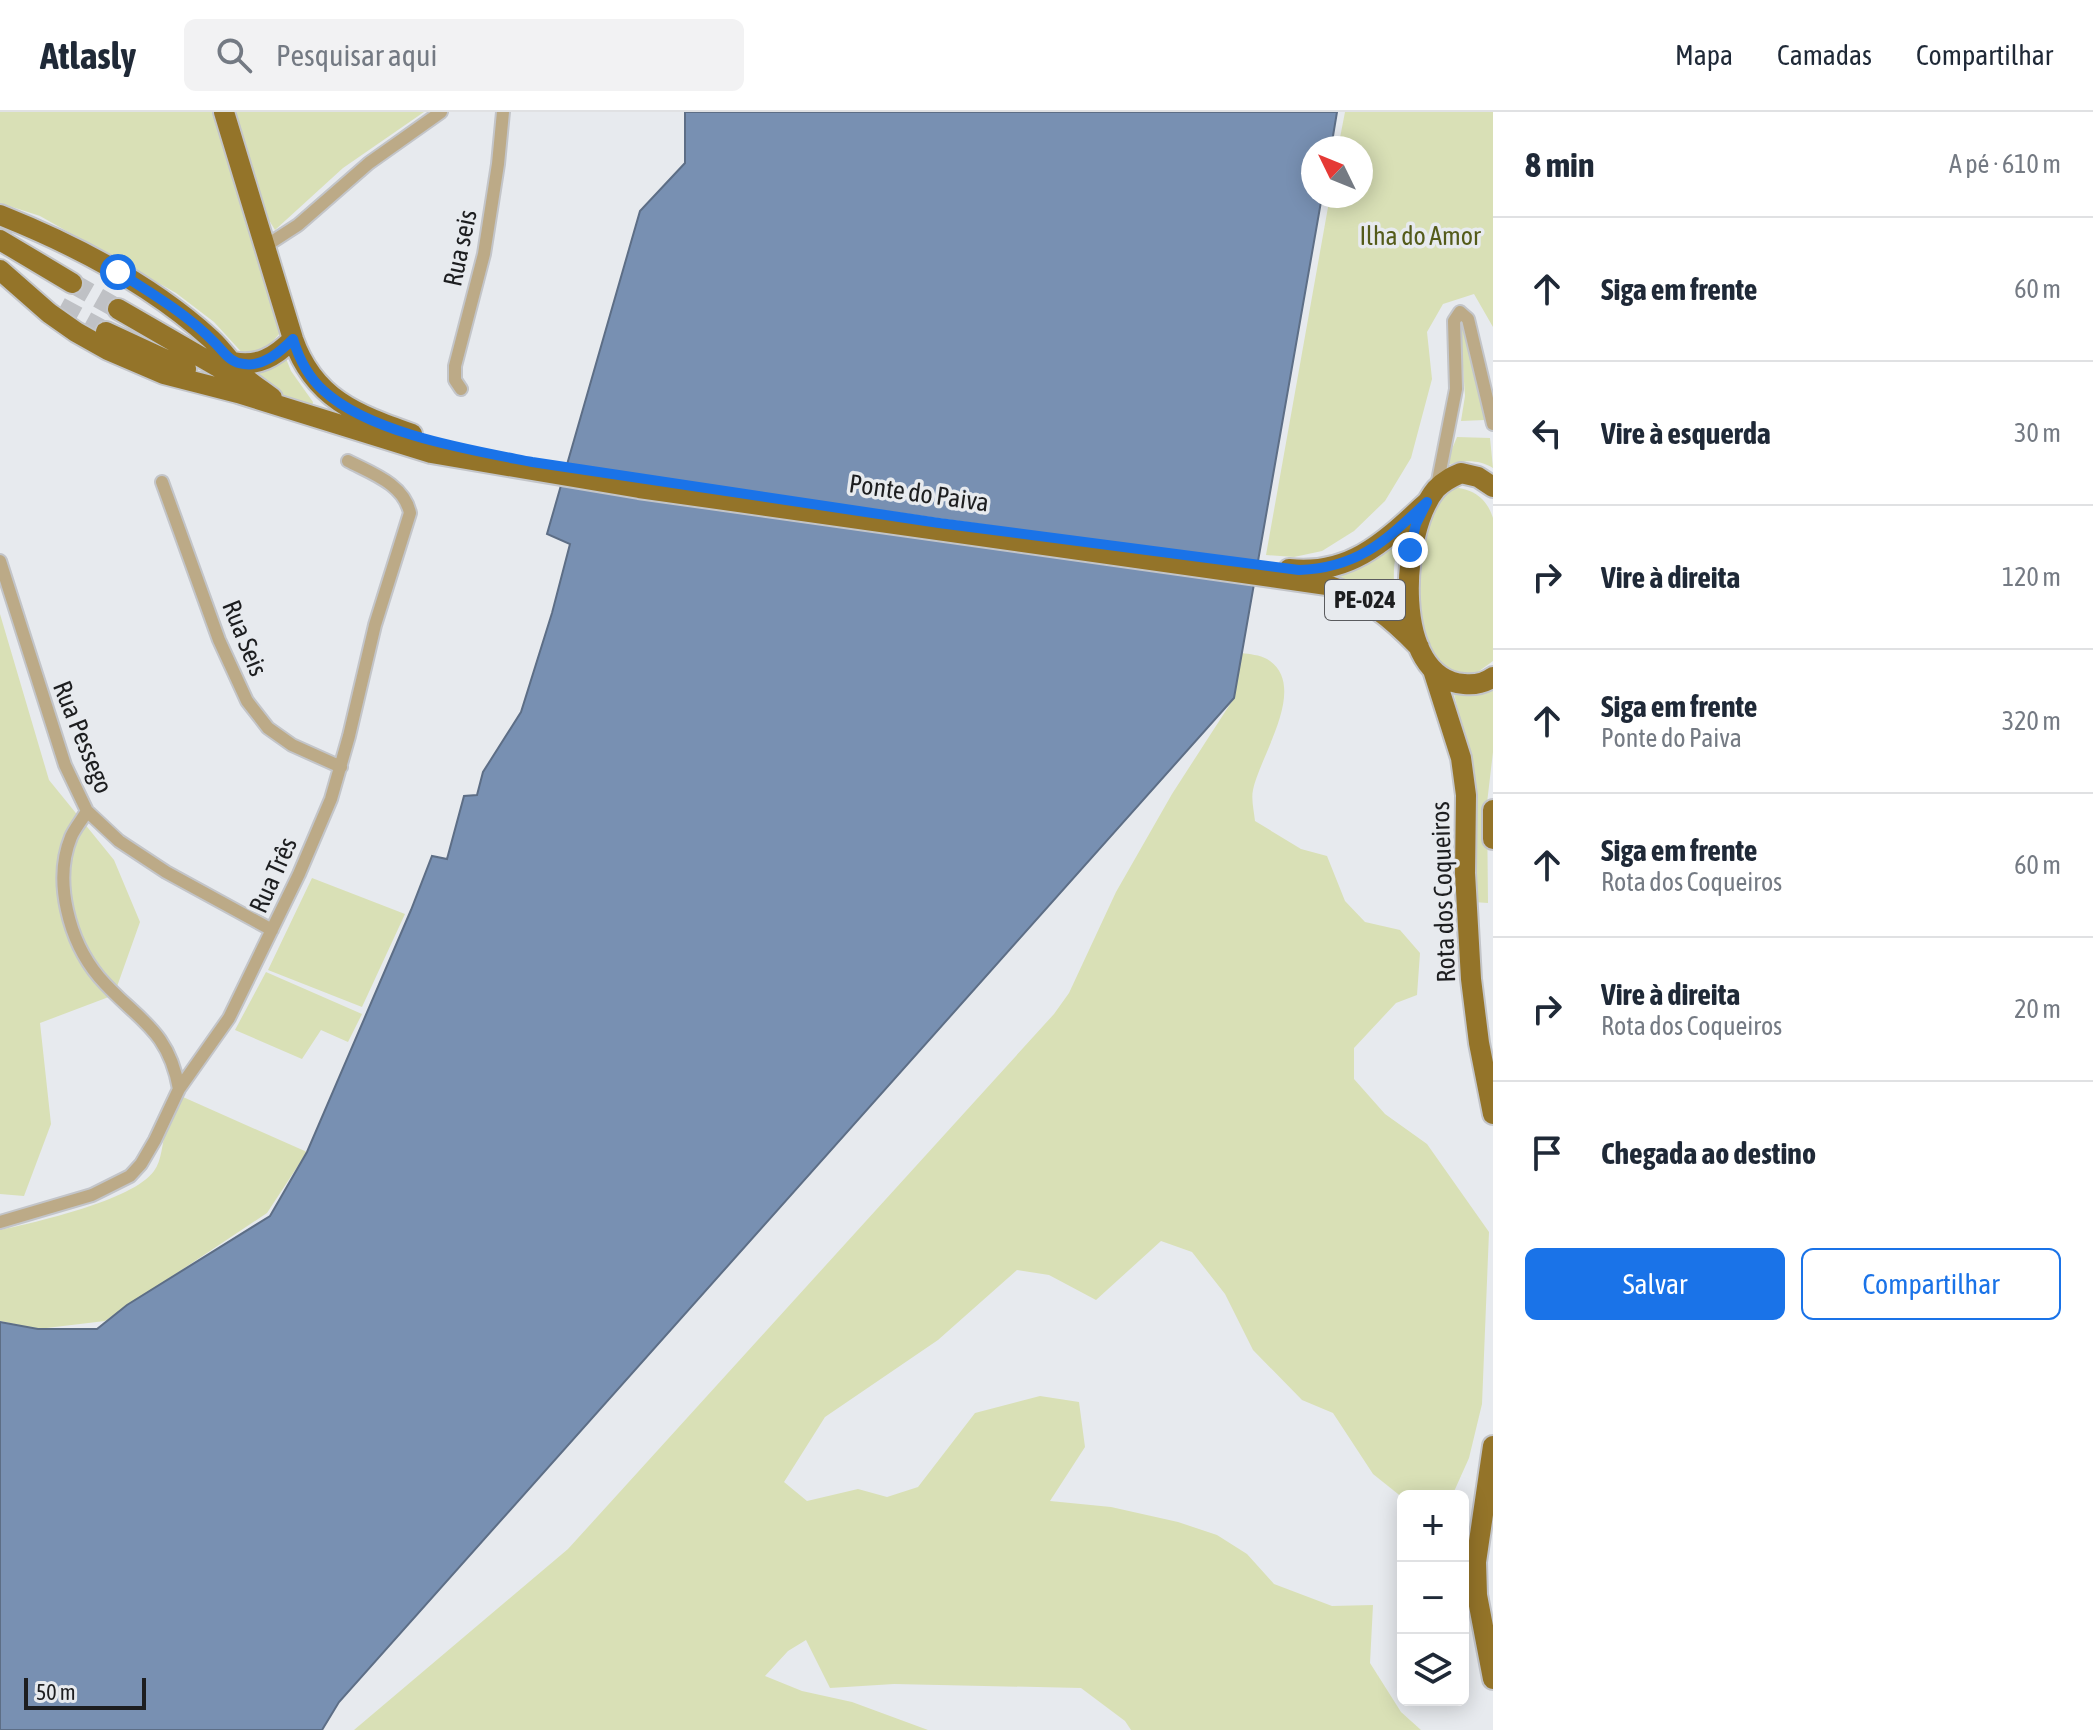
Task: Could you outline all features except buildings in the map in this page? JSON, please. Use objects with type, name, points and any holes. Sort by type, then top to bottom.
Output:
[{"type":"main road","points":[[224,112],[293,339],[304,367],[323,391],[356,413],[420,437],[532,467]]},
{"type":"main road","points":[[0,215],[42,232],[142,288],[212,340],[238,377]]},
{"type":"main road","points":[[0,223],[147,306],[238,377],[283,407]]},
{"type":"main road","points":[[0,240],[66,295]]},
{"type":"main road","points":[[0,250],[66,295]]},
{"type":"main road","points":[[0,261],[66,295]]},
{"type":"main road","points":[[0,270],[49,313],[108,350],[164,374],[238,377]]},
{"type":"main road","points":[[238,377],[112,320],[193,351],[283,407],[431,453],[532,467]]},
{"type":"main road","points":[[238,377],[246,365],[262,362],[293,339]]},
{"type":"main road","name":"Ponte do Paiva","points":[[532,467],[971,537],[1297,575]]},
{"type":"main road","name":"PE-024","points":[[1297,575],[1345,563],[1369,552],[1449,478],[1461,473],[1478,477],[1493,487]]},
{"type":"main road","name":"Rota dos Coqueiros","points":[[1419,647],[1410,605],[1408,567],[1416,524],[1432,494]]},
{"type":"main road","name":"Rota dos Coqueiros","points":[[1297,575],[1351,593],[1373,605],[1419,647],[1433,670],[1461,758],[1466,795],[1465,873],[1471,979],[1493,1114]]},
{"type":"main road","points":[[1433,670],[1459,684],[1472,684],[1493,677]]},
{"type":"main road","name":"Rota dos Coqueiros","points":[[1493,810],[1493,839]]},
{"type":"main road","points":[[1493,1446],[1476,1562],[1477,1595],[1493,1679]]},
{"type":"street","points":[[264,247],[298,225],[369,163],[441,112]]},
{"type":"street","name":"Rua seis","points":[[461,389],[455,380],[455,366],[484,254],[503,112]]},
{"type":"street","points":[[1432,494],[1456,389],[1454,321],[1460,312],[1468,319],[1493,424]]},
{"type":"street","name":"Rua Três","points":[[0,1222],[92,1195],[130,1176],[155,1140],[179,1089],[229,1018],[272,930],[331,799],[375,625],[410,513],[407,500],[401,493],[373,473],[348,461]]},
{"type":"street","name":"Rua Seis","points":[[162,482],[219,640],[247,701],[268,728],[292,745],[341,767]]},
{"type":"street","name":"Rua Pessego","points":[[0,561],[65,765],[87,811],[119,841],[166,872],[272,930]]},
{"type":"street","points":[[87,811],[71,837],[64,863],[64,899],[79,946],[98,976],[159,1037],[174,1063],[179,1089]]},
{"type":"green space","points":[[0,112],[214,112],[280,333],[266,349],[246,357],[214,322],[176,293],[40,216],[0,203]]},
{"type":"green space","points":[[235,112],[424,112],[343,168],[275,230],[261,207]]},
{"type":"green space","name":"Ilha do Amor","points":[[1345,112],[1493,112],[1493,327],[1474,294],[1443,304],[1427,332],[1432,379],[1411,458],[1385,501],[1354,531],[1322,551],[1294,557],[1266,555],[1328,208],[1373,208],[1373,136],[1340,136]]},
{"type":"green space","points":[[1460,323],[1465,329],[1485,420],[1461,421],[1465,396]]},
{"type":"green space","points":[[283,351],[291,371],[313,402],[312,407],[291,408],[248,376]]},
{"type":"green space","points":[[1457,437],[1490,438],[1493,468],[1469,461],[1445,466]]},
{"type":"green space","points":[[1449,487],[1477,495],[1493,518],[1493,661],[1471,677],[1449,672],[1436,662],[1422,639],[1412,533]]},
{"type":"green space","points":[[1404,525],[1394,570],[1399,616],[1321,580],[1356,565]]},
{"type":"green space","points":[[0,614],[49,780],[114,860],[140,922],[114,995],[40,1023],[51,1124],[24,1196],[0,1194]]},
{"type":"green space","points":[[1242,653],[1267,659],[1279,671],[1284,686],[1283,703],[1253,790],[1255,821],[1301,849],[1327,856],[1345,901],[1365,922],[1400,930],[1420,953],[1417,995],[1396,1003],[1354,1048],[1354,1079],[1385,1114],[1427,1144],[1489,1232],[1482,1404],[1469,1458],[1455,1490],[1397,1490],[1397,1493],[1373,1474],[1333,1413],[1302,1400],[1253,1350],[1225,1294],[1192,1252],[1161,1241],[1096,1300],[1049,1275],[1017,1270],[938,1340],[825,1417],[784,1482],[807,1501],[858,1489],[887,1497],[918,1487],[975,1413],[1040,1396],[1079,1402],[1085,1447],[1050,1501],[1111,1507],[1178,1522],[1217,1535],[1247,1554],[1274,1584],[1332,1606],[1373,1605],[1370,1663],[1401,1712],[1421,1730],[1131,1730],[1125,1721],[1081,1688],[894,1684],[830,1688],[806,1640],[788,1651],[765,1676],[802,1691],[852,1702],[928,1730],[354,1730],[568,1549],[1054,1014],[1069,993],[1116,892],[1172,794],[1234,698]]},
{"type":"green space","points":[[1493,687],[1493,752],[1487,803],[1488,903],[1473,902],[1475,779],[1453,690]]},
{"type":"green space","points":[[312,878],[405,914],[362,1007],[268,970]]},
{"type":"green space","points":[[266,972],[362,1014],[348,1042],[321,1030],[302,1059],[235,1030]]},
{"type":"green space","points":[[183,1097],[307,1152],[267,1213],[105,1321],[38,1329],[0,1321],[0,1230],[82,1209],[143,1182],[157,1167],[168,1126]]},
{"type":"water","points":[[685,112],[1337,112],[1333,136],[1301,136],[1301,208],[1320,208],[1234,698],[339,1702],[322,1730],[0,1730],[0,1322],[38,1329],[97,1329],[127,1305],[270,1216],[307,1152],[432,856],[447,859],[464,796],[477,795],[483,772],[521,712],[570,544],[547,534],[640,211],[685,163]]},
{"type":"tunnel","points":[[72,283],[118,309]]},
{"type":"tunnel","points":[[60,307],[106,332]]},
{"type":"route","points":[[118,272],[174,309],[233,362],[246,365],[262,362],[293,339],[304,367],[323,391],[339,403],[356,413],[420,437],[471,450],[532,462],[939,523],[1299,570],[1345,563],[1369,552],[1427,502],[1416,524],[1410,550]]}]
